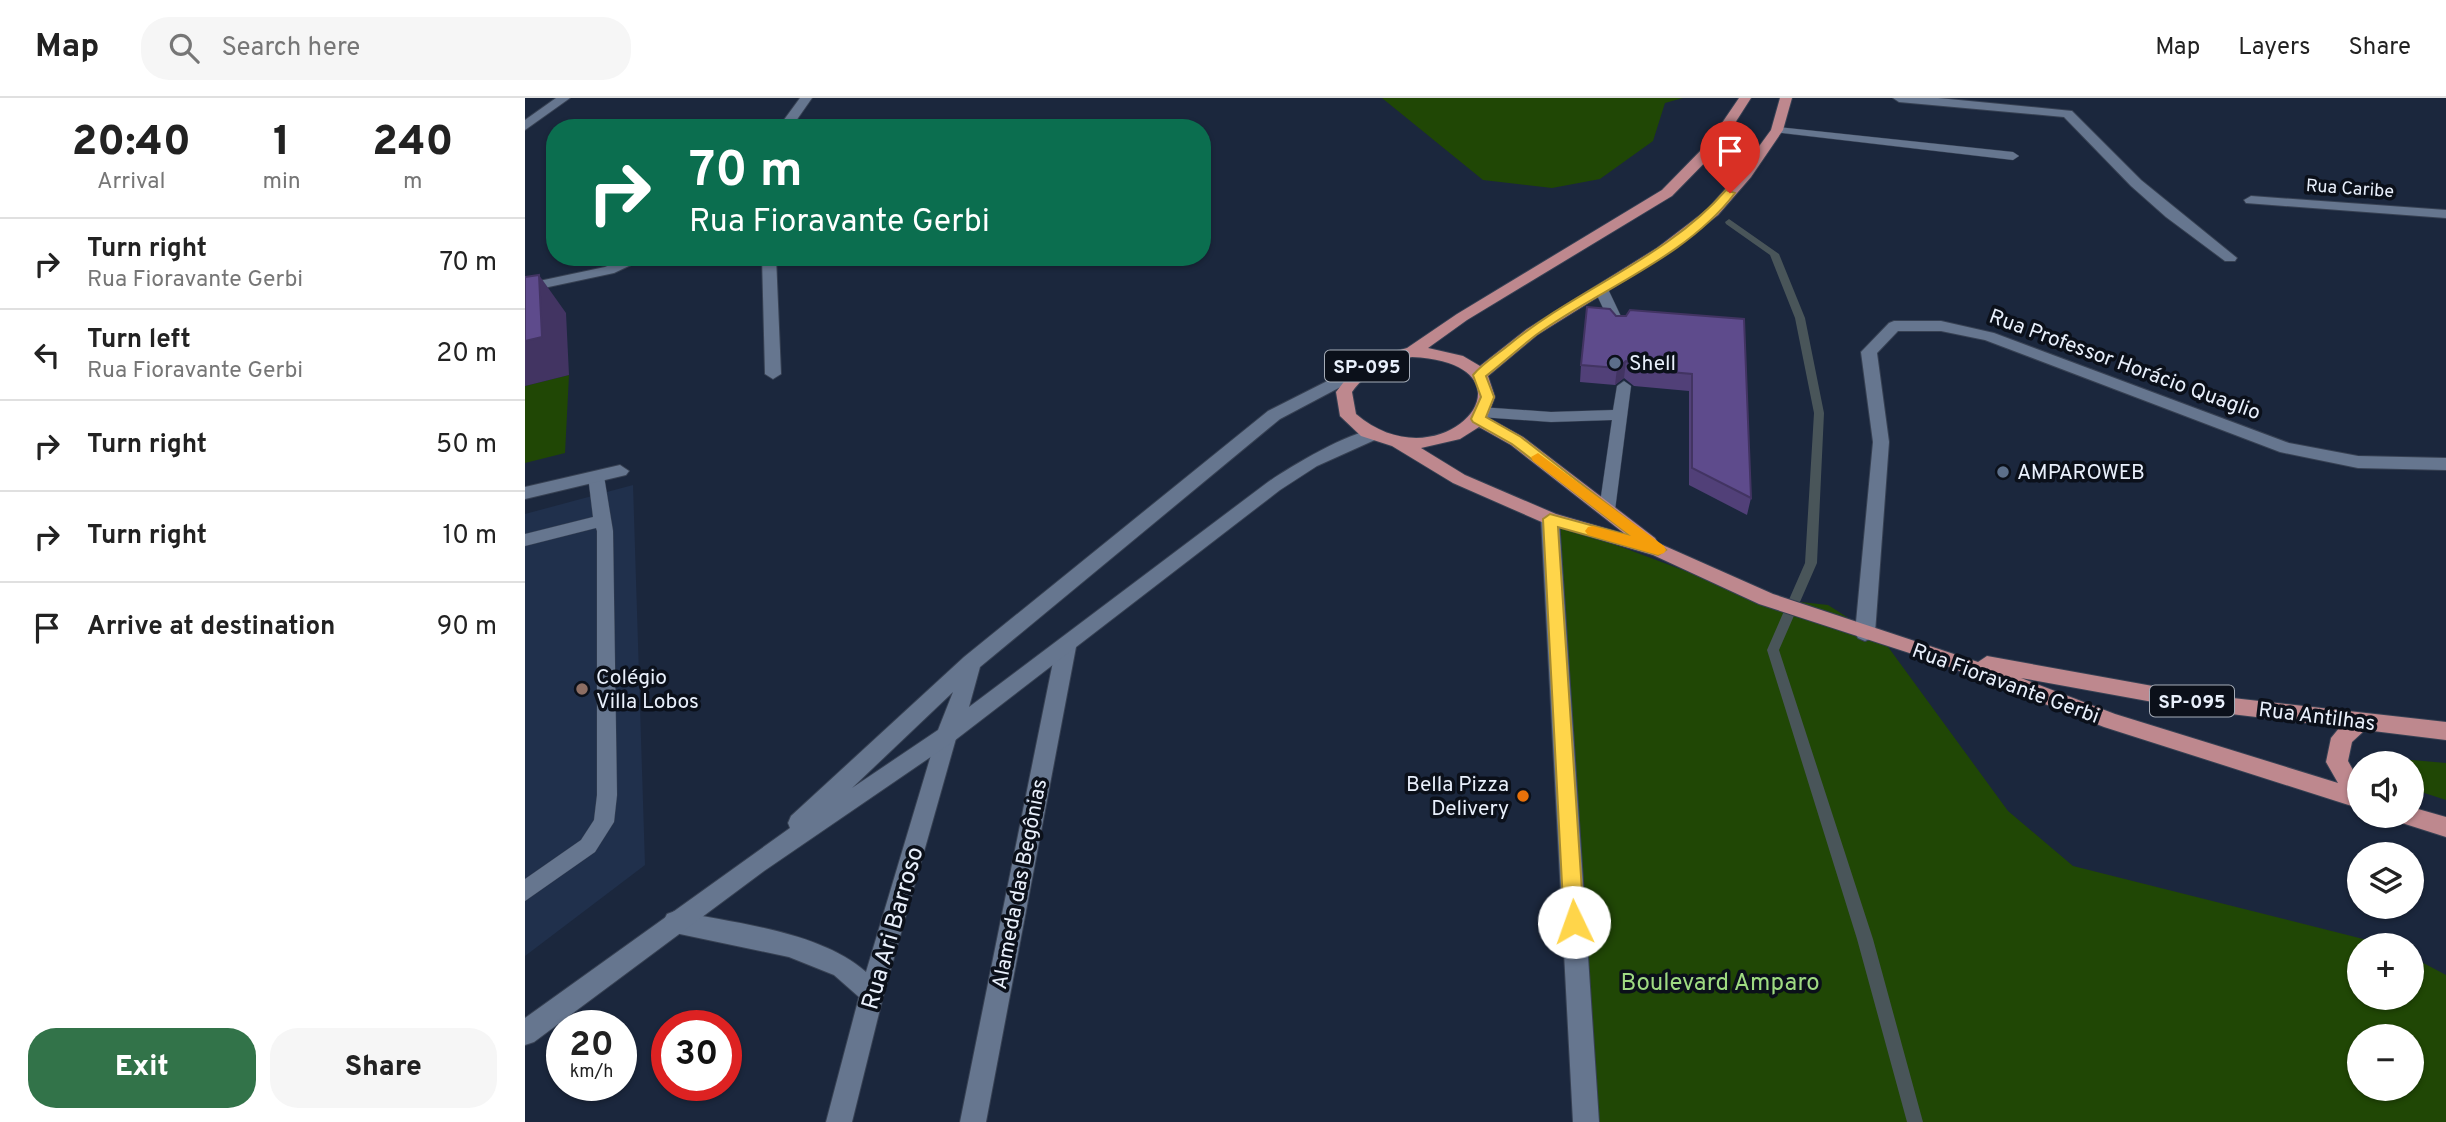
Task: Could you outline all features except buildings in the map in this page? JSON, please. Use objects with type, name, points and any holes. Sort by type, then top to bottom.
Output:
[{"type":"main road","name":"SP-095","points":[[1412,352],[1462,317],[1667,193],[1714,145],[1745,98]]},
{"type":"main road","points":[[1479,416],[1487,397],[1479,375],[1532,332],[1662,251],[1713,212],[1746,174],[1777,130],[1786,98]]},
{"type":"main road","name":"SP-095","points":[[1479,375],[1462,362],[1439,354],[1412,352],[1387,356],[1359,370],[1344,392],[1348,416],[1371,435],[1398,442],[1421,443],[1444,439],[1464,430],[1479,416]]},
{"type":"main road","name":"Rua Fioravante Gerbi","points":[[1479,416],[1517,441],[1658,550]]},
{"type":"main road","name":"Rua Fioravante Gerbi","points":[[1398,442],[1459,479],[1550,519],[1658,550],[1766,599],[1941,656],[2111,722],[2347,796]]},
{"type":"main road","name":"Rua Antilhas","points":[[1941,656],[2197,702],[2446,731]]},
{"type":"main road","points":[[2347,780],[2337,762],[2342,738],[2360,722]]},
{"type":"main road","points":[[2424,820],[2446,827]]},
{"type":"street","points":[[525,126],[564,98]]},
{"type":"street","points":[[791,119],[806,98]]},
{"type":"street","points":[[1899,98],[2068,114],[2136,183],[2171,214],[2230,258]]},
{"type":"street","name":"Rua Caribe","points":[[2251,200],[2446,214]]},
{"type":"street","points":[[525,288],[619,266]]},
{"type":"street","points":[[769,266],[773,374]]},
{"type":"street","name":"Rua Professor Horácio Quaglio","points":[[1865,633],[1881,442],[1869,352],[1894,326],[1941,326],[1989,336],[2286,448],[2358,462],[2446,464]]},
{"type":"street","points":[[756,864],[971,663],[1273,415],[1359,370]]},
{"type":"street","points":[[525,1033],[756,864],[947,735],[1274,486],[1311,462],[1371,435]]},
{"type":"street","points":[[525,493],[620,471]]},
{"type":"street","points":[[1550,519],[1586,1122]]},
{"type":"street","name":"Alameda das Begônias","points":[[973,1122],[1066,647]]},
{"type":"street","name":"Rua Ari Barroso","points":[[839,1122],[872,993],[947,735],[961,701],[971,663]]},
{"type":"street","points":[[675,922],[790,946],[843,967],[872,993]]},
{"type":"lane","points":[[1777,130],[2013,156]]},
{"type":"lane","points":[[1601,289],[1619,327]]},
{"type":"lane","points":[[1607,510],[1624,386]]},
{"type":"lane","points":[[1479,416],[1619,415]]},
{"type":"lane","points":[[525,891],[588,846],[604,822],[607,795],[605,531],[596,476]]},
{"type":"lane","points":[[525,540],[602,521]]},
{"type":"shaded area","name":"Colégio Villa Lobos","points":[[633,485],[645,865],[525,956],[525,514]]},
{"type":"green space","points":[[1382,98],[1683,98],[1665,103],[1653,141],[1600,179],[1552,188],[1483,180]]},
{"type":"green space","points":[[569,375],[565,453],[525,463],[525,386]]},
{"type":"green space","name":"Boulevard Amparo","points":[[1552,521],[1755,597],[1828,605],[1883,640],[2008,811],[2073,866],[2347,935],[2347,1010],[2424,1010],[2424,963],[2446,975],[2446,1122],[1588,1122]]},
{"type":"green space","points":[[2424,761],[2446,763],[2446,800],[2424,793]]},
{"type":"waterway","points":[[1729,222],[1774,254],[1800,318],[1819,413],[1811,563],[1773,650],[1865,939],[1915,1122]]},
{"type":"slow traffic","points":[[1538,457],[1658,550],[1593,531]]},
{"type":"place","name":"Shell","points":[[1615,363]]},
{"type":"place","name":"AMPAROWEB","points":[[2003,472]]},
{"type":"place","name":"Colégio Villa Lobos","points":[[582,689]]},
{"type":"place","name":"Bella Pizza Delivery","points":[[1523,796]]},
{"type":"route","points":[[1574,922],[1550,519],[1658,550],[1517,441],[1478,419],[1487,397],[1479,375],[1506,356],[1532,332],[1662,251],[1713,212],[1730,193]]}]
